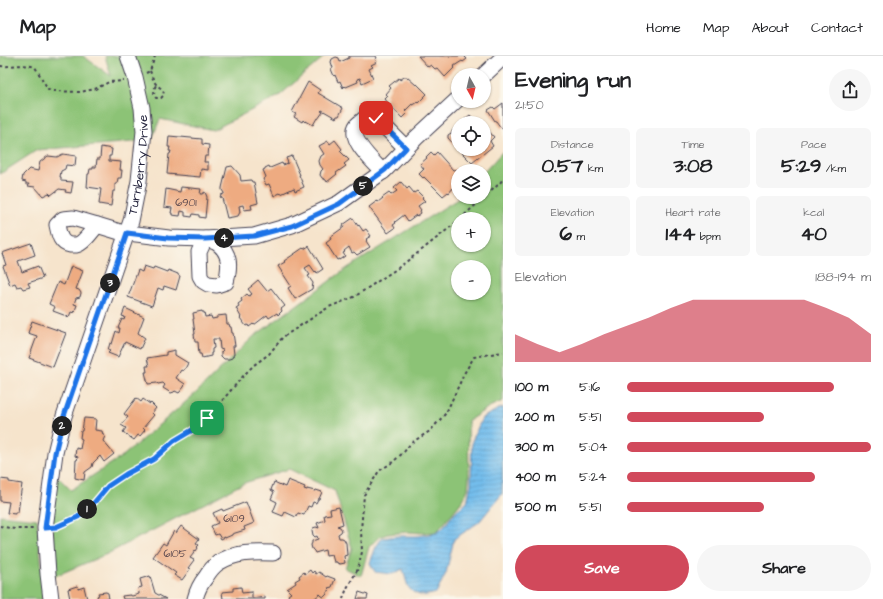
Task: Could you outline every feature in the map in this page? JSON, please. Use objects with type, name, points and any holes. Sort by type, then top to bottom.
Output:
[{"type":"street","name":"Turnberry Drive","points":[[51,599],[45,528],[55,453],[64,416],[131,221],[140,181],[144,131],[142,108],[128,56]]},
{"type":"street","points":[[491,68],[500,58]]},
{"type":"street","points":[[97,225],[127,233],[168,238],[205,239],[254,236],[292,226],[339,204],[383,172],[406,148],[451,106]]},
{"type":"street","points":[[383,172],[358,144],[354,134],[356,126],[364,119],[376,118],[406,148]]},
{"type":"street","points":[[195,599],[202,582],[218,563],[233,556],[249,552],[273,553]]},
{"type":"path","points":[[155,56],[150,71],[156,84],[164,90],[164,95],[161,98],[156,98],[154,94],[156,84]]},
{"type":"path","points":[[0,66],[28,65],[35,67],[48,89],[54,91],[80,92],[95,89],[109,82],[135,78],[150,71]]},
{"type":"path","points":[[468,212],[503,179]]},
{"type":"path","points":[[0,526],[14,529],[56,527],[78,517],[92,505],[108,486],[126,474],[154,459],[174,441],[194,429],[207,418],[245,374],[269,354],[283,337],[328,307],[354,297],[398,268],[451,226]]},
{"type":"path","points":[[343,599],[347,588],[358,569],[362,552],[361,530],[364,495],[379,471],[399,457],[411,443],[430,431],[446,413],[465,372],[474,357],[503,352]]},
{"type":"green space","points":[[0,56],[83,56],[111,76],[105,56],[325,56],[279,96],[213,130],[160,119],[152,139],[37,150],[0,174]]},
{"type":"green space","points":[[503,151],[503,401],[489,407],[468,421],[468,489],[463,500],[442,526],[436,532],[408,532],[388,534],[379,537],[369,547],[361,576],[345,568],[352,548],[335,491],[289,469],[244,483],[107,554],[55,576],[52,521],[57,476],[71,490],[124,455],[196,393],[253,337],[346,269],[451,203],[491,204],[491,164]]},
{"type":"green space","points":[[0,515],[37,519],[45,599],[0,599]]},
{"type":"water","points":[[503,407],[502,494],[479,522],[454,539],[446,573],[436,593],[421,595],[412,591],[408,586],[403,569],[392,574],[375,572],[370,563],[376,547],[382,538],[418,536],[436,533],[443,528],[455,512],[467,502],[471,484],[472,441],[482,418]]},
{"type":"building","points":[[349,56],[376,56],[377,58],[375,59],[377,62],[371,65],[373,67],[369,69],[373,78],[362,83],[360,78],[357,79],[358,82],[343,88],[340,81],[338,82],[335,75],[334,76],[331,69],[333,68],[331,62],[332,59],[336,57],[339,58],[340,62],[349,58]]},
{"type":"building","points":[[418,56],[466,56],[465,57],[467,59],[454,66],[454,68],[451,68],[451,71],[445,77],[437,68],[435,69],[431,65],[428,67]]},
{"type":"building","points":[[407,77],[416,85],[417,84],[427,94],[418,103],[412,104],[405,111],[407,113],[402,118],[385,99],[388,96],[386,94],[391,88],[389,86],[399,78],[400,80]]},
{"type":"building","points":[[308,82],[320,90],[318,93],[343,108],[339,116],[336,118],[322,110],[321,111],[323,112],[313,125],[303,120],[302,122],[294,117],[296,114],[292,112]]},
{"type":"building","points":[[503,103],[503,128],[501,128],[488,110],[493,107],[495,109]]},
{"type":"building","points":[[451,133],[451,141],[448,138],[448,135]]},
{"type":"building","points":[[169,136],[202,139],[202,144],[209,145],[208,156],[205,156],[204,162],[208,162],[208,170],[201,169],[200,177],[167,174],[169,154],[171,151],[169,151],[170,147],[168,147]]},
{"type":"building","points":[[335,140],[342,149],[340,151],[349,160],[344,164],[346,166],[327,182],[320,175],[323,169],[319,161],[321,156],[324,154],[319,146],[328,141],[330,144]]},
{"type":"building","points":[[101,147],[112,149],[111,156],[109,156],[109,161],[121,162],[121,178],[118,178],[117,184],[115,184],[115,191],[113,191],[111,206],[99,204],[101,189],[87,187],[88,174],[90,169],[96,167],[97,159],[100,159]]},
{"type":"building","points":[[431,152],[434,155],[437,152],[451,168],[451,190],[449,193],[448,192],[443,196],[419,174],[424,169],[420,164],[427,158],[426,157]]},
{"type":"building","points":[[63,154],[76,156],[75,166],[66,165],[65,169],[61,171],[60,177],[61,181],[73,182],[71,193],[65,192],[66,190],[59,189],[51,195],[49,193],[43,196],[35,187],[28,186],[29,184],[22,181],[23,175],[29,169],[38,171],[40,162],[48,156],[57,157]]},
{"type":"building","points":[[292,156],[304,187],[295,191],[294,188],[274,196],[269,184],[266,185],[263,179],[266,177],[263,170],[269,166],[270,168],[282,163],[283,165],[288,163],[286,158]]},
{"type":"building","points":[[465,156],[481,156],[472,163]]},
{"type":"building","points":[[232,166],[240,175],[241,181],[251,180],[254,182],[258,203],[251,205],[252,209],[244,210],[243,205],[239,206],[240,212],[238,216],[227,218],[222,198],[220,197],[224,194],[222,188],[227,167]]},
{"type":"building","points":[[401,182],[407,189],[409,187],[414,193],[417,191],[425,201],[418,206],[421,213],[408,221],[404,215],[395,222],[396,223],[393,225],[395,228],[388,233],[369,207],[389,193],[391,195],[397,191],[394,188]]},
{"type":"building","points":[[181,187],[201,189],[200,194],[205,192],[207,197],[205,218],[193,214],[192,217],[185,216],[185,212],[181,211],[180,216],[172,215],[172,208],[164,207],[166,189],[180,192]]},
{"type":"building","points":[[353,218],[363,231],[366,229],[371,236],[366,239],[370,247],[357,255],[354,252],[352,253],[349,247],[343,253],[345,256],[337,260],[326,243],[331,239],[330,237],[344,227],[343,225]]},
{"type":"building","points":[[31,243],[35,255],[18,261],[22,272],[38,266],[43,278],[28,283],[30,287],[23,289],[21,286],[17,287],[15,283],[10,285],[3,266],[6,265],[2,253]]},
{"type":"building","points":[[309,246],[323,269],[317,273],[310,265],[305,268],[313,283],[312,289],[295,299],[288,288],[291,286],[278,266],[303,248],[304,249]]},
{"type":"building","points":[[71,266],[83,271],[76,289],[81,293],[80,297],[76,298],[74,304],[77,305],[74,313],[71,312],[69,317],[53,311],[55,307],[49,304],[58,282],[64,285]]},
{"type":"building","points":[[144,266],[153,269],[154,267],[167,272],[168,270],[180,276],[176,290],[164,286],[163,290],[158,288],[152,306],[128,297],[138,270],[142,272]]},
{"type":"building","points":[[258,280],[267,291],[271,288],[285,306],[281,309],[282,311],[278,315],[277,313],[269,318],[267,315],[249,327],[248,325],[246,326],[240,318],[241,317],[236,308],[242,301],[241,299],[247,294],[249,296],[252,294],[248,289]]},
{"type":"building","points":[[125,308],[144,317],[138,333],[145,338],[140,349],[125,342],[118,357],[108,353],[110,351],[108,350],[110,343],[112,344],[116,331],[119,333],[120,328],[118,328],[122,319],[124,320],[125,317],[122,316]]},
{"type":"building","points":[[204,312],[205,317],[211,316],[212,319],[217,318],[217,316],[226,315],[227,324],[231,327],[233,333],[235,346],[233,346],[234,354],[232,358],[224,359],[221,356],[221,352],[223,350],[220,349],[219,339],[213,339],[214,348],[212,349],[211,356],[202,358],[201,354],[199,354],[198,342],[195,342],[193,313]]},
{"type":"building","points":[[32,321],[66,333],[53,367],[29,358],[37,336],[28,333]]},
{"type":"building","points":[[175,350],[175,355],[188,363],[185,369],[183,371],[181,370],[176,378],[185,384],[184,387],[179,393],[175,391],[171,393],[163,388],[165,385],[163,383],[148,384],[145,372],[147,372],[146,366],[149,366],[147,358],[166,355],[166,352]]},
{"type":"building","points":[[136,398],[141,402],[143,399],[150,404],[151,403],[156,408],[152,413],[154,415],[143,428],[145,430],[134,440],[123,432],[126,428],[121,425],[128,417],[124,414]]},
{"type":"building","points":[[84,418],[96,419],[95,430],[102,431],[103,435],[105,436],[103,441],[114,454],[104,462],[100,456],[93,463],[92,467],[85,472],[84,480],[75,478],[76,460],[78,457],[75,456],[76,448],[80,449],[82,439],[80,438]]},
{"type":"building","points":[[0,479],[22,484],[18,512],[15,512],[15,514],[7,513],[9,502],[0,501]]},
{"type":"building","points":[[288,480],[305,487],[304,489],[322,492],[316,503],[313,502],[311,507],[308,506],[304,515],[298,513],[296,517],[285,512],[283,516],[273,512],[277,502],[271,499],[274,492],[271,490],[274,482],[285,487]]},
{"type":"building","points":[[246,502],[254,523],[244,527],[245,530],[225,538],[221,539],[218,534],[215,535],[211,526],[218,523],[213,513],[222,509],[223,511]]},
{"type":"building","points":[[339,507],[343,524],[337,526],[342,530],[338,534],[339,538],[344,539],[346,543],[347,555],[344,556],[345,563],[340,564],[334,562],[332,555],[326,556],[325,550],[315,553],[311,545],[312,541],[318,539],[317,536],[315,537],[313,535],[313,528],[319,528],[317,523],[325,520],[324,515],[331,514],[330,509]]},
{"type":"building","points":[[181,526],[199,539],[196,543],[199,545],[197,547],[198,548],[190,558],[194,560],[188,568],[190,569],[182,580],[174,575],[176,573],[153,557],[163,543],[166,545],[174,531],[176,533]]},
{"type":"building","points":[[310,570],[312,573],[314,571],[316,574],[319,572],[326,577],[335,579],[332,587],[328,588],[330,590],[324,597],[320,594],[315,598],[316,599],[290,599],[288,595],[291,593],[287,589],[296,583],[295,581],[300,578],[299,576]]},
{"type":"building","points":[[150,576],[155,593],[166,599],[123,599],[122,596],[139,594],[138,588],[142,587],[140,579]]},
{"type":"building","points":[[77,586],[78,589],[84,587],[87,599],[70,599],[68,589]]},
{"type":"building","points":[[241,587],[242,593],[252,592],[252,598],[265,596],[265,599],[223,599],[222,592],[233,591],[233,588]]},
{"type":"building","points":[[359,592],[368,595],[367,599],[357,599]]},
{"type":"building","points":[[98,593],[108,593],[109,599],[98,599]]},
{"type":"route","points":[[207,418],[194,429],[174,441],[154,459],[126,474],[108,486],[92,505],[78,517],[56,527],[45,528],[55,453],[64,416],[127,233],[168,238],[205,239],[254,236],[292,226],[339,204],[385,170],[406,148],[376,118]]}]
